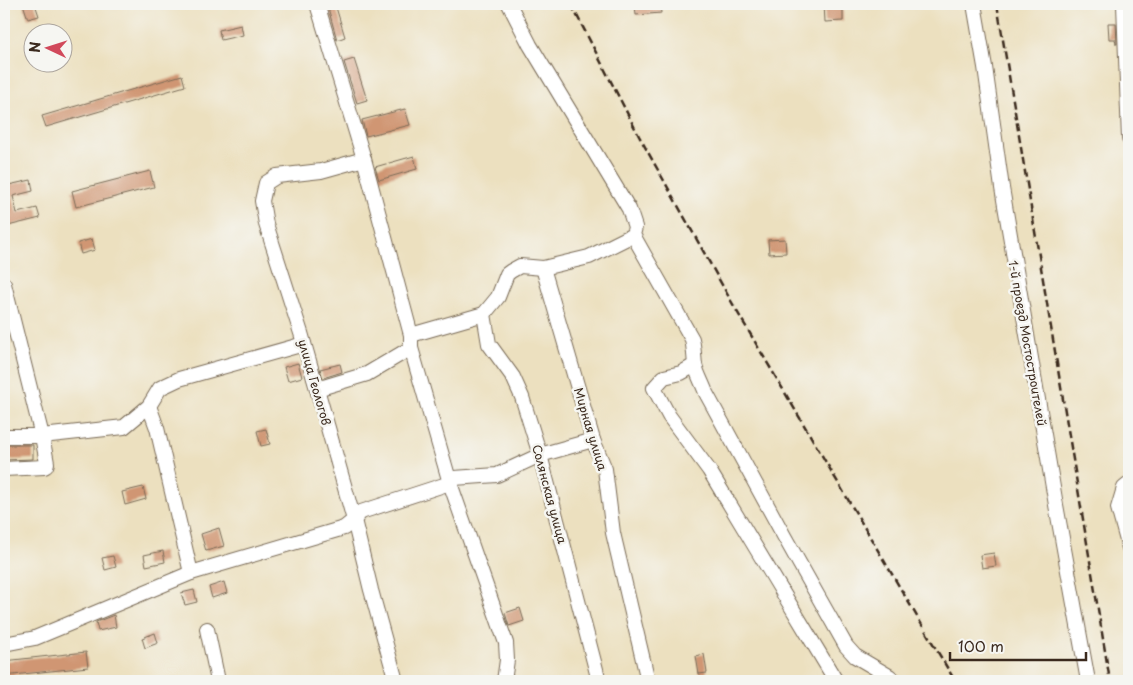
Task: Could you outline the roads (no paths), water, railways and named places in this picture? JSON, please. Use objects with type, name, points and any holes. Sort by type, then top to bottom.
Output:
[{"type":"street","points":[[317,4],[364,160],[450,483],[506,643],[507,660],[504,681]]},
{"type":"street","points":[[510,4],[530,45],[629,209],[635,227],[634,235],[692,339],[695,365],[706,393],[846,646],[855,656],[895,681]]},
{"type":"street","name":"1-й проезд Мостостроителей","points":[[974,4],[1005,207],[1088,681]]},
{"type":"street","points":[[1124,4],[1129,139]]},
{"type":"street","name":"улица Геологов","points":[[364,160],[321,171],[277,176],[266,183],[262,201],[266,224],[304,344],[354,520],[396,681]]},
{"type":"street","points":[[317,389],[367,374],[411,342],[484,314],[498,297],[505,279],[511,271],[520,266],[543,268],[589,257],[634,235]]},
{"type":"street","name":"Мирная улица","points":[[543,268],[593,440],[605,469],[613,533],[648,681]]},
{"type":"street","points":[[4,284],[47,463],[46,466],[4,469]]},
{"type":"street","name":"Солянская улица","points":[[484,314],[489,344],[514,377],[522,397],[540,455],[599,681]]},
{"type":"street","points":[[4,436],[42,436],[124,427],[149,406],[160,388],[178,379],[304,344]]},
{"type":"street","points":[[695,365],[681,373],[664,377],[654,388],[669,416],[709,470],[836,681]]},
{"type":"street","points":[[149,406],[157,428],[192,573]]},
{"type":"street","points":[[4,644],[35,638],[192,573],[344,528],[362,512],[450,483],[454,478],[497,475],[540,455],[593,440]]},
{"type":"street","points":[[1129,484],[1124,488],[1118,508],[1129,548]]},
{"type":"street","points":[[208,629],[218,681]]},
{"type":"railway","points":[[571,4],[639,136],[735,308],[955,681]]},
{"type":"railway","points":[[997,4],[1110,681]]}]
